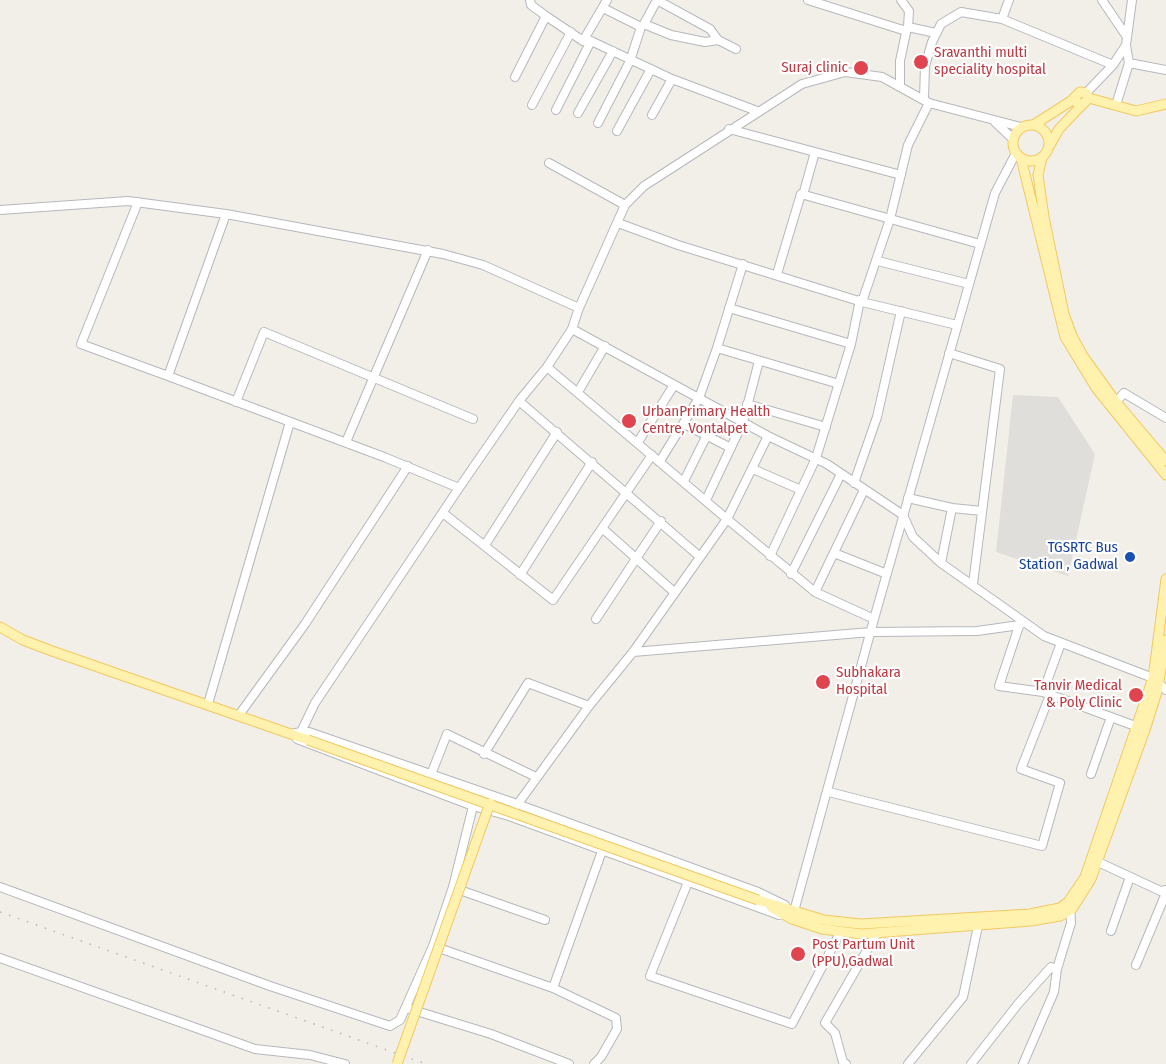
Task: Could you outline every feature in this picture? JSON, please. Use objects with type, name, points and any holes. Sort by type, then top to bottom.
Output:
[{"type":"main road","points":[[1083,98],[1059,129],[1042,158],[1039,187],[1064,314],[1083,356],[1116,402],[1166,461]]},
{"type":"main road","points":[[1166,104],[1136,111],[1083,98],[1035,124],[1021,127],[1014,139],[1065,337],[1096,388],[1166,475]]},
{"type":"main road","points":[[1035,124],[1047,132],[1049,146]]},
{"type":"main road","points":[[1019,155],[1035,161],[1042,158]]},
{"type":"main road","points":[[1162,664],[1166,579]]},
{"type":"main road","points":[[2,630],[52,651],[296,733],[308,740],[490,803],[758,900],[840,933],[877,933],[1047,919],[1070,906],[1082,896],[1098,862],[1156,680]]},
{"type":"main road","points":[[1070,906],[1085,877],[1162,664],[1166,640]]},
{"type":"main road","points":[[397,1064],[490,803]]},
{"type":"main road","points":[[793,915],[861,924],[1030,914],[1070,906]]},
{"type":"street","points":[[530,0],[531,5],[546,16],[587,41],[672,79],[756,111]]},
{"type":"street","points":[[556,110],[607,0]]},
{"type":"street","points":[[598,123],[630,61],[643,25],[657,0],[710,29],[718,40],[736,49]]},
{"type":"street","points":[[808,0],[907,29],[936,33]]},
{"type":"street","points":[[900,86],[900,61],[909,11],[901,0]]},
{"type":"street","points":[[1002,19],[1009,0]]},
{"type":"street","points":[[1102,0],[1126,41]]},
{"type":"street","points":[[1116,105],[1129,63],[1126,41],[1132,0]]},
{"type":"street","points":[[603,8],[671,35],[705,42],[718,40]]},
{"type":"street","points":[[770,556],[816,458],[826,427],[862,301],[878,261],[908,145],[927,101],[925,66],[941,24],[961,12],[1002,19],[1113,65]]},
{"type":"street","points":[[515,77],[546,16]]},
{"type":"street","points":[[532,105],[571,32]]},
{"type":"street","points":[[1083,98],[1113,65],[1126,41]]},
{"type":"street","points":[[578,113],[613,51]]},
{"type":"street","points":[[1129,63],[1166,70]]},
{"type":"street","points":[[617,131],[651,69]]},
{"type":"street","points":[[296,733],[459,488],[572,329],[579,308],[625,205],[644,186],[756,111],[802,84],[845,72],[882,77],[927,101],[1021,127]]},
{"type":"street","points":[[652,115],[672,79]]},
{"type":"street","points":[[992,119],[1014,139]]},
{"type":"street","points":[[729,129],[900,175]]},
{"type":"street","points":[[777,274],[815,152]]},
{"type":"street","points":[[793,915],[980,244],[1000,181],[1019,155]]},
{"type":"street","points":[[549,164],[625,205]]},
{"type":"street","points":[[803,195],[980,244]]},
{"type":"street","points":[[0,210],[128,201],[226,213],[428,250],[483,265],[579,308]]},
{"type":"street","points":[[138,202],[81,344],[346,442],[459,488]]},
{"type":"street","points":[[168,376],[226,213]]},
{"type":"street","points":[[618,223],[678,245],[862,301],[957,325]]},
{"type":"street","points":[[346,442],[428,250]]},
{"type":"street","points":[[878,261],[969,284]]},
{"type":"street","points":[[660,461],[699,398],[717,348],[742,264]]},
{"type":"street","points":[[729,308],[851,344]]},
{"type":"street","points":[[854,483],[877,417],[901,311]]},
{"type":"street","points":[[572,329],[768,436],[816,458],[841,474],[903,515],[913,537],[941,563],[973,584],[1021,622],[1044,636],[1156,680],[1166,690]]},
{"type":"street","points":[[236,402],[264,332],[473,419]]},
{"type":"street","points":[[578,392],[605,346]]},
{"type":"street","points":[[717,348],[839,384]]},
{"type":"street","points":[[949,353],[1000,369],[973,584]]},
{"type":"street","points":[[706,500],[743,422],[759,361]]},
{"type":"street","points":[[547,367],[814,592],[874,619]]},
{"type":"street","points":[[638,442],[674,385]]},
{"type":"street","points":[[1116,402],[1124,393],[1166,418]]},
{"type":"street","points":[[519,401],[628,492],[699,556]]},
{"type":"street","points":[[747,404],[826,427]]},
{"type":"street","points":[[208,704],[290,422]]},
{"type":"street","points":[[684,424],[731,448]]},
{"type":"street","points":[[485,545],[557,432]]},
{"type":"street","points":[[509,816],[589,706],[633,652],[727,519],[768,436]]},
{"type":"street","points":[[684,482],[706,437]]},
{"type":"street","points":[[443,513],[553,600],[652,456]]},
{"type":"street","points":[[520,575],[592,462]]},
{"type":"street","points":[[239,715],[305,624],[408,466]]},
{"type":"street","points":[[753,469],[801,490]]},
{"type":"street","points":[[791,574],[841,474]]},
{"type":"street","points":[[814,592],[864,490]]},
{"type":"street","points":[[908,498],[952,508],[982,511]]},
{"type":"street","points":[[941,563],[952,508]]},
{"type":"street","points":[[596,619],[661,521]]},
{"type":"street","points":[[602,528],[674,592]]},
{"type":"street","points":[[834,553],[887,574]]},
{"type":"street","points":[[633,652],[871,632],[977,631],[1021,622]]},
{"type":"street","points":[[1021,622],[999,686],[1046,693],[1138,727]]},
{"type":"street","points":[[829,792],[1042,846],[1060,783],[1021,769],[1061,643]]},
{"type":"street","points":[[484,754],[528,683],[589,706]]},
{"type":"street","points":[[1091,774],[1111,717]]},
{"type":"street","points":[[296,733],[309,732],[517,804],[758,892],[793,915]]},
{"type":"street","points":[[296,733],[306,744],[426,789],[509,816],[688,882],[793,915]]},
{"type":"street","points":[[426,789],[447,734],[484,754],[536,777]]},
{"type":"street","points":[[0,887],[270,986],[384,1024],[397,1024],[433,946],[453,887],[473,806]]},
{"type":"street","points":[[553,988],[602,851]]},
{"type":"street","points":[[1098,862],[1166,892],[1136,965]]},
{"type":"street","points":[[1111,931],[1130,877]]},
{"type":"street","points":[[688,882],[650,976],[792,1024],[840,933]]},
{"type":"street","points":[[453,887],[545,920]]},
{"type":"street","points":[[1023,1064],[1054,992],[1057,969],[1071,923],[1070,906]]},
{"type":"street","points":[[908,1064],[963,997],[978,926]]},
{"type":"street","points":[[846,1064],[843,1062],[835,1033],[825,1023],[877,933]]},
{"type":"street","points":[[433,946],[553,988],[616,1018],[617,1029],[601,1057],[594,1064]]},
{"type":"street","points":[[0,958],[255,1049],[310,1055],[345,1064]]},
{"type":"street","points":[[971,1064],[1018,1004],[1052,968],[1057,969]]},
{"type":"street","points":[[406,1008],[499,1037],[569,1064]]},
{"type":"shaded area","points":[[1013,395],[1058,397],[1095,454],[1068,576],[996,552]]},
{"type":"shaded area","name":"Subhakara Hospital","points":[[815,672],[833,676],[829,693],[812,689]]},
{"type":"railway","points":[[0,912],[426,1064]]},
{"type":"place","name":"Sravanthi multi speciality hospital","points":[[921,62]]},
{"type":"place","name":"Suraj clinic","points":[[861,68]]},
{"type":"place","name":"UrbanPrimary Health Centre, Vontalpet","points":[[629,421]]},
{"type":"place","name":"TGSRTC Bus Station , Gadwal","points":[[1130,557]]},
{"type":"place","name":"Subhakara Hospital","points":[[823,682]]},
{"type":"place","name":"Tanvir Medical & Poly Clinic","points":[[1136,695]]},
{"type":"place","name":"Post Partum Unit (PPU),Gadwal","points":[[798,954]]}]
